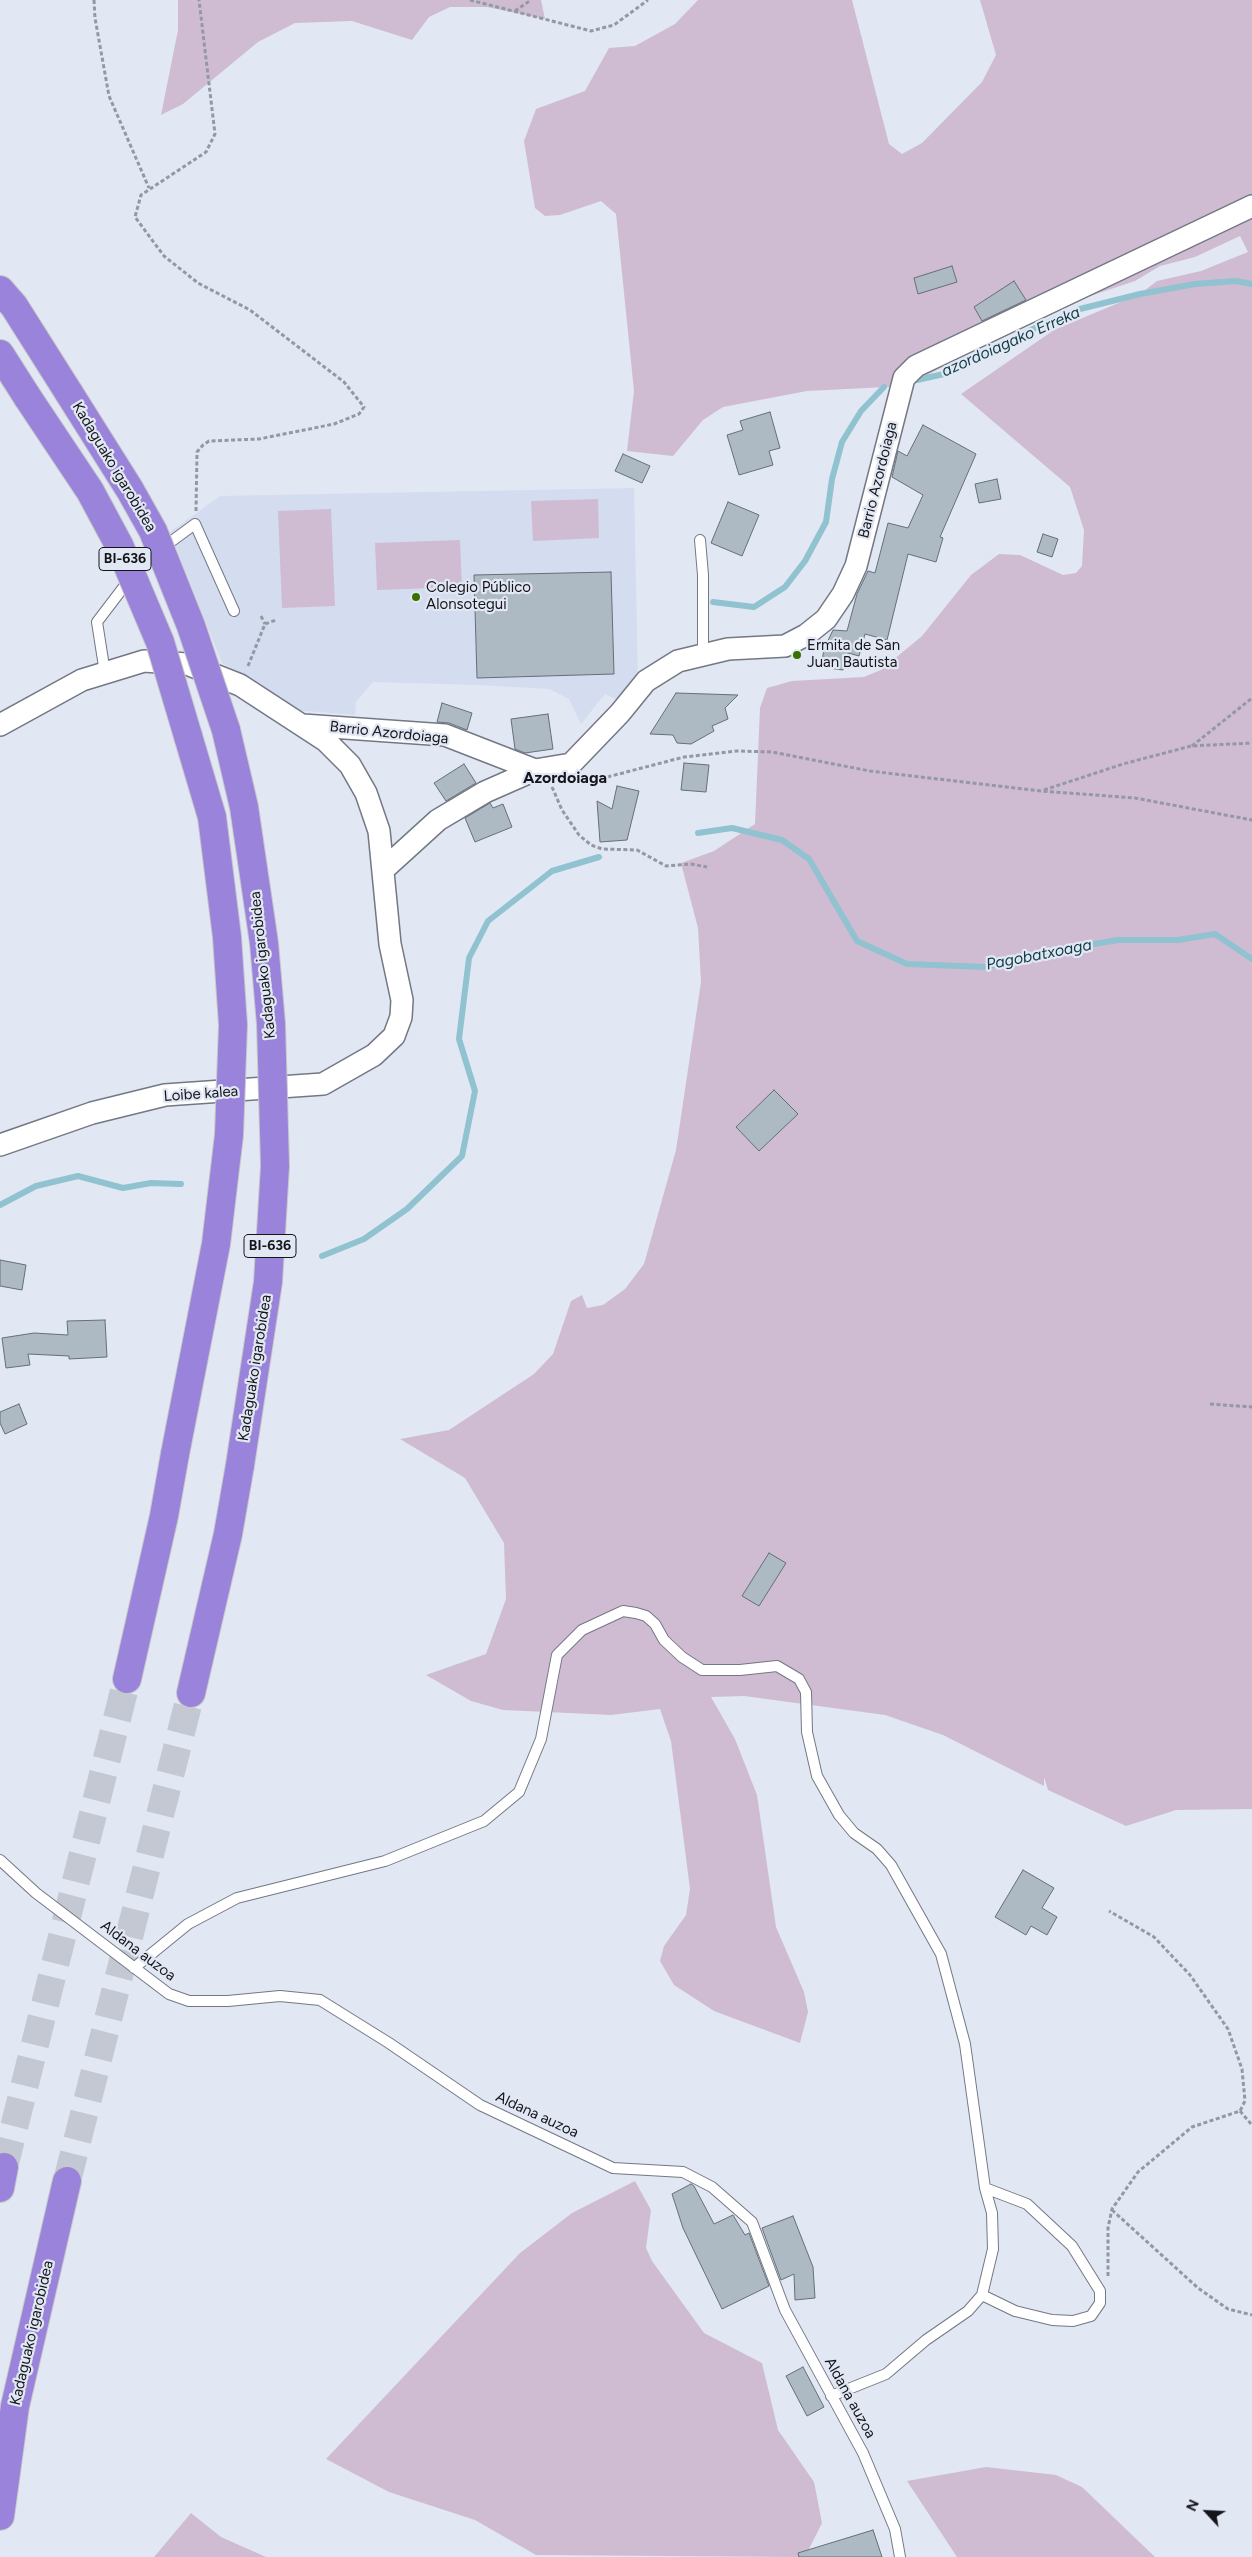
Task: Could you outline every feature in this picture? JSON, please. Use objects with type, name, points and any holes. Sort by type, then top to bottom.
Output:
[{"type":"highway","name":"Kadaguako igarobidea","points":[[0,290],[14,306],[130,490],[153,531],[191,626],[226,730],[245,817],[264,943],[271,1024],[275,1166],[268,1282],[228,1534],[191,1693]]},
{"type":"highway","name":"BI-636","points":[[0,354],[85,483],[119,545],[160,642],[212,817],[227,937],[233,1024],[229,1135],[216,1244],[164,1516],[127,1679]]},
{"type":"highway","name":"Kadaguako igarobidea","points":[[0,2516],[15,2406],[67,2180]]},
{"type":"street","name":"Barrio Azordoiaga","points":[[383,870],[438,820],[485,792],[539,769],[571,764],[620,713],[646,681],[678,661],[728,649],[785,646],[806,635],[826,619],[843,594],[856,566],[904,378],[916,366],[1252,206]]},
{"type":"street","name":"Barrio Azordoiaga","points":[[0,726],[82,680],[144,661],[187,664],[240,685],[326,741],[354,772],[366,794],[378,831],[390,944],[402,1000],[401,1017],[394,1036],[374,1055],[347,1072]]},
{"type":"street","name":"Barrio Azordoiaga","points":[[298,724],[446,735],[539,769]]},
{"type":"street","name":"Loibe kalea","points":[[0,1145],[92,1113],[165,1095],[303,1087],[323,1084],[347,1072]]},
{"type":"lane","points":[[105,673],[97,622],[142,563],[195,524],[234,611]]},
{"type":"lane","points":[[700,540],[703,575],[703,656]]},
{"type":"lane","points":[[134,1968],[188,1924],[237,1898],[386,1861],[484,1821],[518,1792],[541,1738],[549,1688],[557,1655],[582,1630],[624,1612],[636,1613],[646,1616],[655,1624],[664,1640],[682,1657],[702,1670],[740,1670],[777,1666],[799,1680],[806,1692],[807,1732],[817,1776],[839,1816],[854,1833],[877,1849],[891,1866],[941,1954],[965,2044],[985,2188],[992,2213],[993,2249],[982,2295],[968,2311],[926,2340],[886,2374],[830,2396]]},
{"type":"lane","name":"Aldana auzoa","points":[[0,1860],[36,1893],[169,1994],[189,2001],[228,2001],[280,1996],[320,2000],[488,2109],[613,2168],[683,2172],[712,2187],[752,2222],[785,2310],[830,2396],[863,2453],[895,2529],[900,2557]]},
{"type":"lane","points":[[982,2295],[1015,2311],[1059,2320],[1074,2321],[1091,2316],[1100,2303],[1100,2290],[1072,2246],[1027,2204],[985,2188]]},
{"type":"path","points":[[94,0],[109,96],[149,188]]},
{"type":"path","points":[[195,524],[197,452],[203,445],[209,442],[259,439],[334,424],[358,414],[364,407],[344,382],[250,310],[198,283],[164,256],[135,218],[141,196],[149,188],[206,152],[215,134],[199,0]]},
{"type":"path","points":[[470,0],[591,31],[614,25],[648,0]]},
{"type":"path","points":[[514,12],[531,0]]},
{"type":"path","points":[[261,616],[265,624]]},
{"type":"path","points":[[240,685],[265,624],[276,620]]},
{"type":"path","points":[[1191,746],[1252,698]]},
{"type":"path","points":[[1041,791],[1123,764],[1191,746],[1252,743]]},
{"type":"path","points":[[592,781],[684,757],[737,751],[772,752],[870,771],[1041,791],[1135,798],[1252,820]]},
{"type":"path","points":[[539,769],[562,810],[579,835],[591,845],[602,849],[637,850],[666,866],[691,864],[707,867]]},
{"type":"path","points":[[1210,1404],[1252,1407]]},
{"type":"path","points":[[1100,2303],[1107,2285],[1108,2228],[1112,2209],[1138,2172],[1177,2137],[1192,2127],[1240,2111],[1245,2101],[1242,2069],[1228,2029],[1190,1975],[1154,1937],[1109,1910]]},
{"type":"path","points":[[1240,2111],[1252,2125]]},
{"type":"path","points":[[1112,2209],[1198,2288],[1228,2309],[1252,2315]]},
{"type":"shaded area","points":[[178,0],[541,0],[545,19],[487,7],[450,7],[429,17],[412,40],[352,21],[295,23],[258,42],[183,104],[161,115],[178,30]]},
{"type":"shaded area","points":[[698,0],[852,0],[889,144],[902,154],[922,143],[982,82],[996,55],[980,0],[1252,0],[1252,1809],[1176,1810],[1126,1826],[1048,1790],[1044,1777],[1044,1786],[943,1735],[885,1715],[744,1696],[711,1697],[735,1739],[757,1795],[776,1927],[804,1992],[808,2012],[800,2043],[714,2011],[674,1985],[660,1961],[664,1946],[686,1915],[690,1889],[671,1741],[660,1709],[611,1715],[503,1710],[471,1701],[426,1675],[486,1654],[506,1599],[504,1543],[465,1478],[400,1439],[449,1430],[534,1374],[553,1354],[571,1301],[582,1295],[587,1308],[603,1305],[625,1289],[644,1264],[676,1150],[701,982],[698,928],[681,863],[714,851],[755,824],[760,708],[767,688],[792,681],[864,677],[881,670],[922,636],[971,575],[999,554],[1020,555],[1063,575],[1076,573],[1082,566],[1084,530],[1070,487],[961,394],[1054,330],[1140,294],[1157,281],[1201,271],[1248,252],[1240,236],[1195,257],[1160,266],[1135,281],[1057,307],[906,386],[807,391],[723,407],[703,420],[673,456],[627,451],[634,391],[616,214],[601,201],[560,215],[545,216],[535,208],[524,141],[536,109],[585,91],[609,48],[635,46],[675,24]]},
{"type":"shaded area","name":"Colegio Público Alonsotegui","points":[[634,488],[638,682],[616,699],[605,694],[581,724],[569,699],[549,689],[479,685],[373,682],[356,702],[355,715],[294,710],[222,663],[170,532],[220,496]]},
{"type":"shaded area","points":[[598,499],[599,538],[533,541],[531,501]]},
{"type":"shaded area","points":[[331,509],[335,606],[282,608],[278,511]]},
{"type":"shaded area","points":[[460,540],[462,587],[377,590],[375,543]]},
{"type":"shaded area","points":[[635,2181],[651,2210],[646,2248],[652,2261],[704,2333],[762,2363],[778,2430],[814,2482],[822,2523],[805,2557],[536,2555],[475,2520],[389,2492],[326,2459],[520,2253],[572,2213]]},
{"type":"shaded area","points":[[986,2467],[1056,2475],[1082,2487],[1155,2557],[957,2557],[907,2481]]},
{"type":"shaded area","points":[[191,2513],[221,2537],[266,2557],[154,2557]]},
{"type":"building","points":[[952,266],[957,282],[918,294],[914,278]]},
{"type":"building","points":[[1014,281],[1026,300],[982,321],[974,307]]},
{"type":"building","points":[[770,412],[780,448],[769,451],[773,465],[739,475],[727,435],[743,430],[740,421]]},
{"type":"building","points":[[923,425],[976,454],[940,537],[943,538],[936,562],[908,554],[887,640],[865,634],[859,656],[848,653],[843,670],[821,667],[824,649],[833,630],[847,631],[857,594],[868,571],[875,573],[888,523],[908,528],[923,495],[892,477],[898,451],[907,456]]},
{"type":"building","points":[[623,454],[650,466],[642,483],[615,471]]},
{"type":"building","points":[[997,479],[1001,499],[979,503],[975,484]]},
{"type":"building","points":[[728,502],[759,515],[742,556],[711,543]]},
{"type":"building","points":[[1043,534],[1058,539],[1052,557],[1037,552]]},
{"type":"building","points":[[611,572],[614,674],[477,678],[474,575]]},
{"type":"building","points":[[676,693],[738,695],[725,708],[728,719],[712,726],[714,731],[691,744],[677,743],[673,735],[650,734]]},
{"type":"building","points":[[442,703],[472,713],[467,730],[449,723],[437,722]]},
{"type":"building","points":[[548,714],[553,749],[525,753],[515,749],[511,719]]},
{"type":"building","points":[[684,763],[709,765],[706,792],[681,790]]},
{"type":"building","points":[[464,764],[476,783],[446,801],[434,783]]},
{"type":"building","points":[[617,786],[639,791],[627,840],[600,842],[597,801],[612,809]]},
{"type":"building","points":[[490,803],[493,808],[503,804],[512,827],[475,842],[465,818]]},
{"type":"building","points":[[774,1090],[798,1114],[759,1151],[736,1127]]},
{"type":"building","points":[[0,1260],[26,1265],[22,1290],[0,1286]]},
{"type":"building","points":[[105,1320],[107,1357],[69,1359],[69,1356],[28,1354],[30,1365],[6,1368],[2,1338],[34,1333],[68,1335],[67,1321]]},
{"type":"building","points":[[19,1404],[27,1424],[5,1434],[0,1423],[0,1412]]},
{"type":"building","points":[[769,1553],[786,1563],[759,1606],[742,1596]]},
{"type":"building","points":[[1023,1870],[1054,1888],[1042,1908],[1057,1917],[1047,1935],[1031,1926],[1026,1935],[995,1917]]},
{"type":"building","points":[[691,2184],[694,2186],[714,2224],[733,2215],[745,2235],[749,2233],[769,2286],[722,2309],[683,2228],[672,2194]]},
{"type":"building","points":[[793,2216],[813,2267],[815,2298],[795,2300],[794,2274],[781,2280],[762,2228]]},
{"type":"building","points":[[803,2367],[824,2407],[807,2416],[786,2376]]},
{"type":"building","points":[[873,2530],[882,2557],[799,2557],[798,2553]]},
{"type":"waterway","name":"azordoiagako Erreka","points":[[917,380],[944,374],[1033,329],[1080,309],[1140,294],[1195,284],[1236,281],[1252,284]]},
{"type":"waterway","name":"azordoiagako Erreka","points":[[713,602],[754,607],[785,587],[805,561],[826,522],[832,479],[842,442],[861,411],[884,387]]},
{"type":"waterway","name":"Pagobatxoaga","points":[[698,833],[732,828],[782,840],[809,859],[857,941],[907,964],[986,967],[1040,953],[1118,940],[1178,940],[1215,934],[1252,959]]},
{"type":"waterway","name":"Pagobatxoaga","points":[[322,1256],[364,1239],[407,1209],[462,1156],[475,1091],[459,1039],[469,958],[488,921],[552,871],[599,857]]},
{"type":"waterway","name":"Pagobatxoaga","points":[[0,1205],[36,1186],[78,1176],[123,1188],[151,1183],[181,1184]]},
{"type":"tunnel","points":[[4,2167],[127,1679]]},
{"type":"tunnel","points":[[67,2181],[191,1693]]},
{"type":"place","name":"Colegio Público Alonsotegui","points":[[416,597]]},
{"type":"place","name":"Ermita de San Juan Bautista","points":[[797,655]]},
{"type":"district","name":"Azordoiaga","points":[[565,778]]}]
